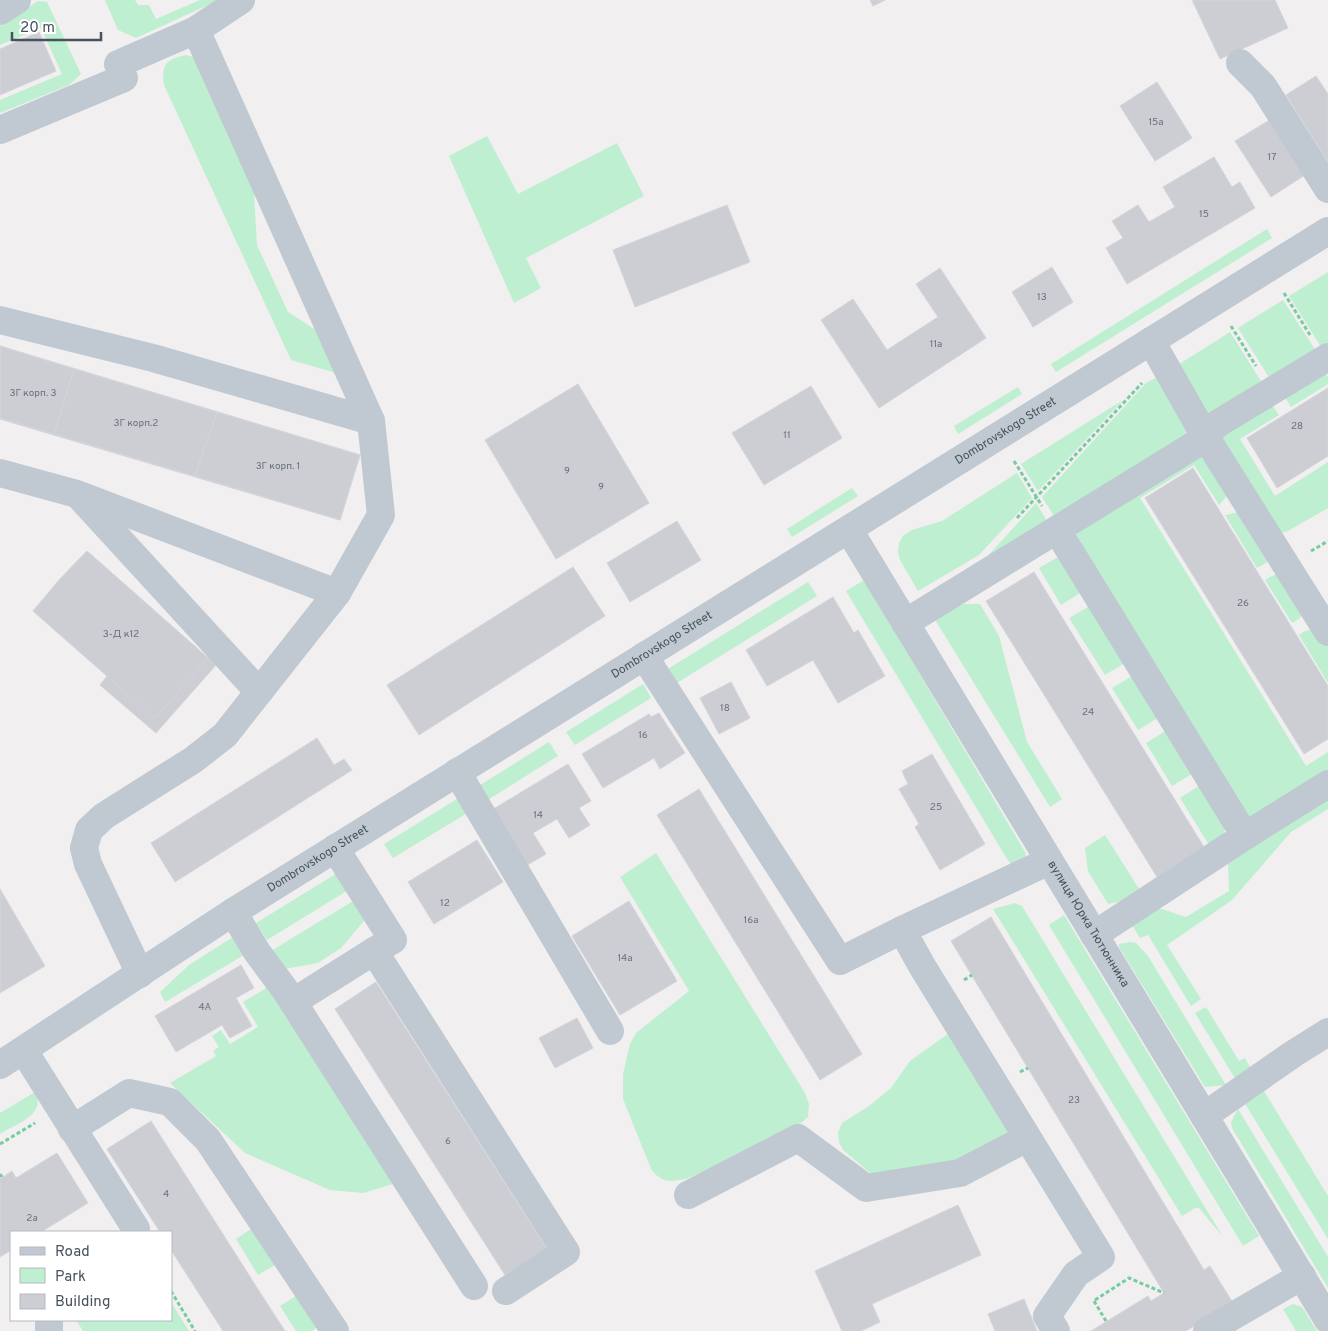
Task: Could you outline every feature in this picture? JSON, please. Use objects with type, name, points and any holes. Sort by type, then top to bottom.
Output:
[{"type":"street","points":[[0,11],[17,0]]},
{"type":"street","points":[[0,130],[121,71],[196,30],[241,0]]},
{"type":"street","points":[[140,974],[88,864],[84,848],[89,830],[104,816],[193,760],[225,736],[337,593],[381,515],[370,421],[196,30]]},
{"type":"street","points":[[1240,63],[1263,86],[1328,189]]},
{"type":"street","name":"Dombrovskogo Street","points":[[0,1065],[233,912],[1328,231]]},
{"type":"street","points":[[0,320],[153,358],[370,421]]},
{"type":"street","points":[[1151,341],[1205,436],[1328,632]]},
{"type":"street","points":[[904,623],[1196,444],[1217,424],[1326,358]]},
{"type":"street","points":[[0,473],[78,494],[337,593]]},
{"type":"street","points":[[78,494],[259,692]]},
{"type":"street","name":"вулиця Юрка Тютюнника","points":[[849,530],[1328,1320]]},
{"type":"street","points":[[1057,530],[1245,836]]},
{"type":"street","points":[[644,656],[840,961],[1048,860]]},
{"type":"street","points":[[458,772],[610,1031]]},
{"type":"street","points":[[1094,935],[1328,784]]},
{"type":"street","points":[[293,1002],[392,940],[335,848]]},
{"type":"street","points":[[233,912],[257,952],[293,1002],[474,1286]]},
{"type":"street","points":[[902,930],[1101,1257],[1076,1274],[1047,1316],[1056,1331]]},
{"type":"street","points":[[374,951],[566,1252],[506,1291]]},
{"type":"street","points":[[1204,1116],[1328,1032]]},
{"type":"street","points":[[24,1051],[136,1229],[135,1231]]},
{"type":"street","points":[[66,1118],[129,1093],[170,1102],[208,1140],[334,1331]]},
{"type":"street","points":[[688,1195],[798,1138],[866,1188],[960,1173],[1027,1138]]},
{"type":"street","points":[[1207,1331],[1302,1276]]},
{"type":"path","points":[[1284,294],[1326,358]]},
{"type":"path","points":[[1017,518],[1146,379]]},
{"type":"path","points":[[1014,460],[1057,530]]},
{"type":"path","points":[[0,1144],[66,1118]]},
{"type":"path","points":[[1106,1322],[1094,1301],[1129,1278],[1164,1293]]},
{"type":"path","points":[[172,1293],[195,1331]]},
{"type":"green space","points":[[105,0],[135,0],[138,5],[149,5],[156,19],[200,0],[219,0],[136,38],[118,30]]},
{"type":"green space","points":[[38,1],[47,2],[81,74],[69,85],[0,113],[0,100],[62,74],[41,28],[0,45],[0,26]]},
{"type":"green space","points":[[186,55],[196,58],[253,177],[257,245],[288,312],[325,336],[343,375],[291,360],[164,85],[163,72],[166,64],[169,61]]},
{"type":"green space","points":[[487,136],[518,194],[617,143],[644,196],[526,258],[541,288],[514,303],[449,156]]},
{"type":"green space","points":[[1267,229],[1272,238],[1056,372],[1051,364]]},
{"type":"green space","points":[[1328,272],[1328,347],[1323,350],[1289,296]]},
{"type":"green space","points":[[1283,300],[1318,354],[1272,382],[1238,328]]},
{"type":"green space","points":[[1230,332],[1264,386],[1209,417],[1173,368]]},
{"type":"green space","points":[[1323,368],[1328,377],[1328,384],[1291,407],[1283,394]]},
{"type":"green space","points":[[1161,375],[1189,434],[1056,519],[1042,497],[1146,383]]},
{"type":"green space","points":[[1018,387],[1022,394],[958,434],[954,426]]},
{"type":"green space","points":[[1123,400],[1038,491],[1021,464]]},
{"type":"green space","points":[[1270,402],[1279,415],[1240,439],[1275,496],[1328,462],[1328,508],[1288,531],[1281,533],[1220,437]]},
{"type":"green space","points":[[1200,453],[1231,491],[1219,505],[1194,465],[1140,498],[1306,766],[1328,752],[1328,776],[1257,820],[1248,817],[1077,545],[1081,542],[1074,530]]},
{"type":"green space","points":[[1017,473],[1032,498],[979,555],[918,591],[900,560],[898,552],[899,543],[903,536],[912,530],[942,521]]},
{"type":"green space","points":[[852,488],[858,496],[792,537],[787,529]]},
{"type":"green space","points":[[1036,503],[1049,524],[975,570]]},
{"type":"green space","points":[[1244,511],[1271,554],[1266,563],[1257,568],[1225,515]]},
{"type":"green space","points":[[1063,554],[1085,590],[1061,605],[1039,568]]},
{"type":"green space","points":[[1283,574],[1305,611],[1299,619],[1292,623],[1265,580],[1274,575]]},
{"type":"green space","points":[[864,580],[1025,852],[1026,856],[1012,865],[846,591]]},
{"type":"green space","points":[[808,582],[817,596],[672,686],[663,672]]},
{"type":"green space","points":[[980,604],[999,636],[1027,742],[1062,799],[1050,807],[934,618],[949,607]]},
{"type":"green space","points":[[1093,604],[1128,661],[1105,675],[1069,618]]},
{"type":"green space","points":[[1316,628],[1328,647],[1328,683],[1299,635]]},
{"type":"green space","points":[[1136,674],[1161,716],[1138,730],[1112,688]]},
{"type":"green space","points":[[643,684],[651,698],[575,745],[566,732]]},
{"type":"green space","points":[[1169,729],[1195,772],[1172,786],[1146,743]]},
{"type":"green space","points":[[549,742],[558,756],[486,801],[477,787]]},
{"type":"green space","points":[[1202,784],[1225,828],[1223,836],[1209,845],[1180,798]]},
{"type":"green space","points":[[1328,794],[1328,809],[1291,832],[1232,900],[1167,945],[1201,999],[1191,1006],[1148,935],[1140,938],[1130,922],[1153,906],[1186,917],[1229,891],[1228,862]]},
{"type":"green space","points":[[460,797],[469,812],[393,858],[384,844]]},
{"type":"green space","points":[[1105,835],[1141,892],[1127,900],[1108,904],[1088,871],[1085,848]]},
{"type":"green space","points":[[656,853],[805,1093],[809,1104],[808,1117],[789,1133],[759,1151],[685,1179],[671,1181],[663,1180],[652,1171],[623,1099],[623,1074],[630,1044],[636,1033],[689,991],[620,877]]},
{"type":"green space","points":[[339,872],[350,889],[267,940],[256,923]]},
{"type":"green space","points":[[358,898],[369,915],[341,948],[318,963],[284,969],[271,951]]},
{"type":"green space","points":[[1015,903],[1022,906],[1223,1237],[1199,1208],[1195,1208],[1182,1216],[993,909]]},
{"type":"green space","points":[[1064,915],[1259,1236],[1243,1246],[1049,925]]},
{"type":"green space","points":[[233,937],[244,955],[165,1002],[160,992],[189,965]]},
{"type":"green space","points":[[1136,943],[1148,956],[1226,1085],[1205,1087],[1119,947],[1119,944]]},
{"type":"green space","points":[[273,984],[400,1182],[363,1193],[330,1190],[245,1153],[170,1083],[216,1056],[213,1051],[219,1047],[212,1036],[221,1030],[230,1044],[258,1027],[243,1002]]},
{"type":"green space","points":[[1206,1007],[1239,1061],[1245,1058],[1252,1071],[1236,1080],[1195,1013]]},
{"type":"green space","points":[[952,1031],[1015,1134],[964,1165],[874,1176],[843,1150],[839,1142],[838,1133],[842,1123],[869,1106],[891,1088],[910,1061]]},
{"type":"green space","points":[[1262,1088],[1328,1196],[1328,1239],[1244,1102]]},
{"type":"green space","points":[[35,1092],[38,1100],[37,1107],[33,1113],[28,1118],[0,1134],[0,1113]]},
{"type":"green space","points":[[1238,1109],[1328,1257],[1328,1288],[1232,1128],[1231,1122]]},
{"type":"green space","points":[[257,1225],[280,1262],[258,1275],[236,1239]]},
{"type":"green space","points":[[304,1291],[320,1316],[316,1328],[312,1331],[296,1331],[280,1306]]},
{"type":"green space","points":[[172,1304],[189,1331],[83,1331],[77,1321],[172,1321]]},
{"type":"green space","points":[[1293,1304],[1302,1307],[1317,1331],[1296,1331],[1283,1309]]},
{"type":"building","points":[[870,0],[885,0],[873,6]]},
{"type":"building","points":[[1192,0],[1275,0],[1288,28],[1220,59]]},
{"type":"building","points":[[39,32],[56,71],[0,95],[0,49]]},
{"type":"building","points":[[1316,76],[1328,94],[1328,162],[1286,95]]},
{"type":"building","points":[[1157,82],[1192,138],[1155,161],[1120,106]]},
{"type":"building","points":[[1273,118],[1308,173],[1271,197],[1235,141]]},
{"type":"building","points":[[1214,157],[1232,187],[1240,182],[1255,208],[1127,284],[1106,248],[1123,238],[1112,221],[1138,205],[1149,222],[1175,207],[1163,187]]},
{"type":"building","points":[[727,205],[750,262],[635,307],[613,250]]},
{"type":"building","points":[[1052,267],[1073,302],[1033,327],[1012,292]]},
{"type":"building","points":[[940,268],[986,338],[879,408],[821,320],[853,299],[887,350],[938,317],[916,284]]},
{"type":"building","points":[[0,346],[74,369],[54,434],[0,418]]},
{"type":"building","points":[[0,346],[360,455],[340,520],[0,419]]},
{"type":"building","points":[[74,369],[217,412],[195,476],[54,434]]},
{"type":"building","points":[[578,384],[649,503],[556,559],[485,440]]},
{"type":"building","points":[[811,386],[842,438],[764,485],[732,433]]},
{"type":"building","points":[[1328,388],[1328,456],[1277,488],[1247,438]]},
{"type":"building","points":[[217,412],[360,455],[340,520],[195,476]]},
{"type":"building","points":[[1193,468],[1328,686],[1328,739],[1304,754],[1145,498]]},
{"type":"building","points":[[677,521],[701,560],[630,602],[607,563]]},
{"type":"building","points":[[87,551],[208,658],[155,718],[33,611]]},
{"type":"building","points":[[87,551],[216,665],[156,733],[100,685],[107,676],[33,611]]},
{"type":"building","points":[[573,567],[605,616],[419,735],[387,685]]},
{"type":"building","points":[[1034,572],[1204,847],[1157,877],[986,601]]},
{"type":"building","points":[[833,597],[854,633],[858,630],[885,676],[838,703],[813,660],[767,686],[746,650]]},
{"type":"building","points":[[731,682],[750,718],[719,734],[700,698]]},
{"type":"building","points":[[659,713],[685,753],[660,769],[654,758],[603,788],[582,754],[649,714],[651,717]]},
{"type":"building","points":[[317,738],[334,765],[344,759],[352,770],[175,882],[151,843]]},
{"type":"building","points":[[932,754],[985,844],[940,870],[915,827],[919,824],[899,789],[908,784],[902,771]]},
{"type":"building","points":[[568,764],[591,801],[579,808],[590,825],[569,838],[557,819],[533,833],[546,854],[524,867],[490,811]]},
{"type":"building","points":[[699,789],[862,1054],[820,1080],[657,815]]},
{"type":"building","points":[[477,840],[503,882],[434,924],[408,882]]},
{"type":"building","points":[[0,889],[45,966],[0,993]]},
{"type":"building","points":[[629,901],[677,981],[620,1015],[572,936]]},
{"type":"building","points":[[991,917],[1204,1270],[1210,1266],[1233,1303],[1186,1331],[1091,1331],[1148,1296],[1151,1301],[1164,1293],[951,941]]},
{"type":"building","points":[[241,965],[254,988],[236,998],[252,1026],[230,1038],[222,1025],[176,1052],[155,1016]]},
{"type":"building","points":[[376,982],[547,1249],[505,1275],[335,1009]]},
{"type":"building","points":[[577,1018],[593,1048],[555,1068],[539,1038]]},
{"type":"building","points":[[151,1121],[285,1331],[223,1331],[172,1252],[172,1231],[159,1231],[107,1149]]},
{"type":"building","points":[[57,1153],[88,1203],[43,1231],[10,1231],[10,1251],[0,1257],[0,1179],[12,1171],[16,1178]]},
{"type":"building","points":[[958,1205],[981,1255],[872,1304],[880,1322],[861,1331],[842,1331],[815,1271]]},
{"type":"building","points":[[1024,1299],[1037,1331],[995,1331],[988,1314]]}]
